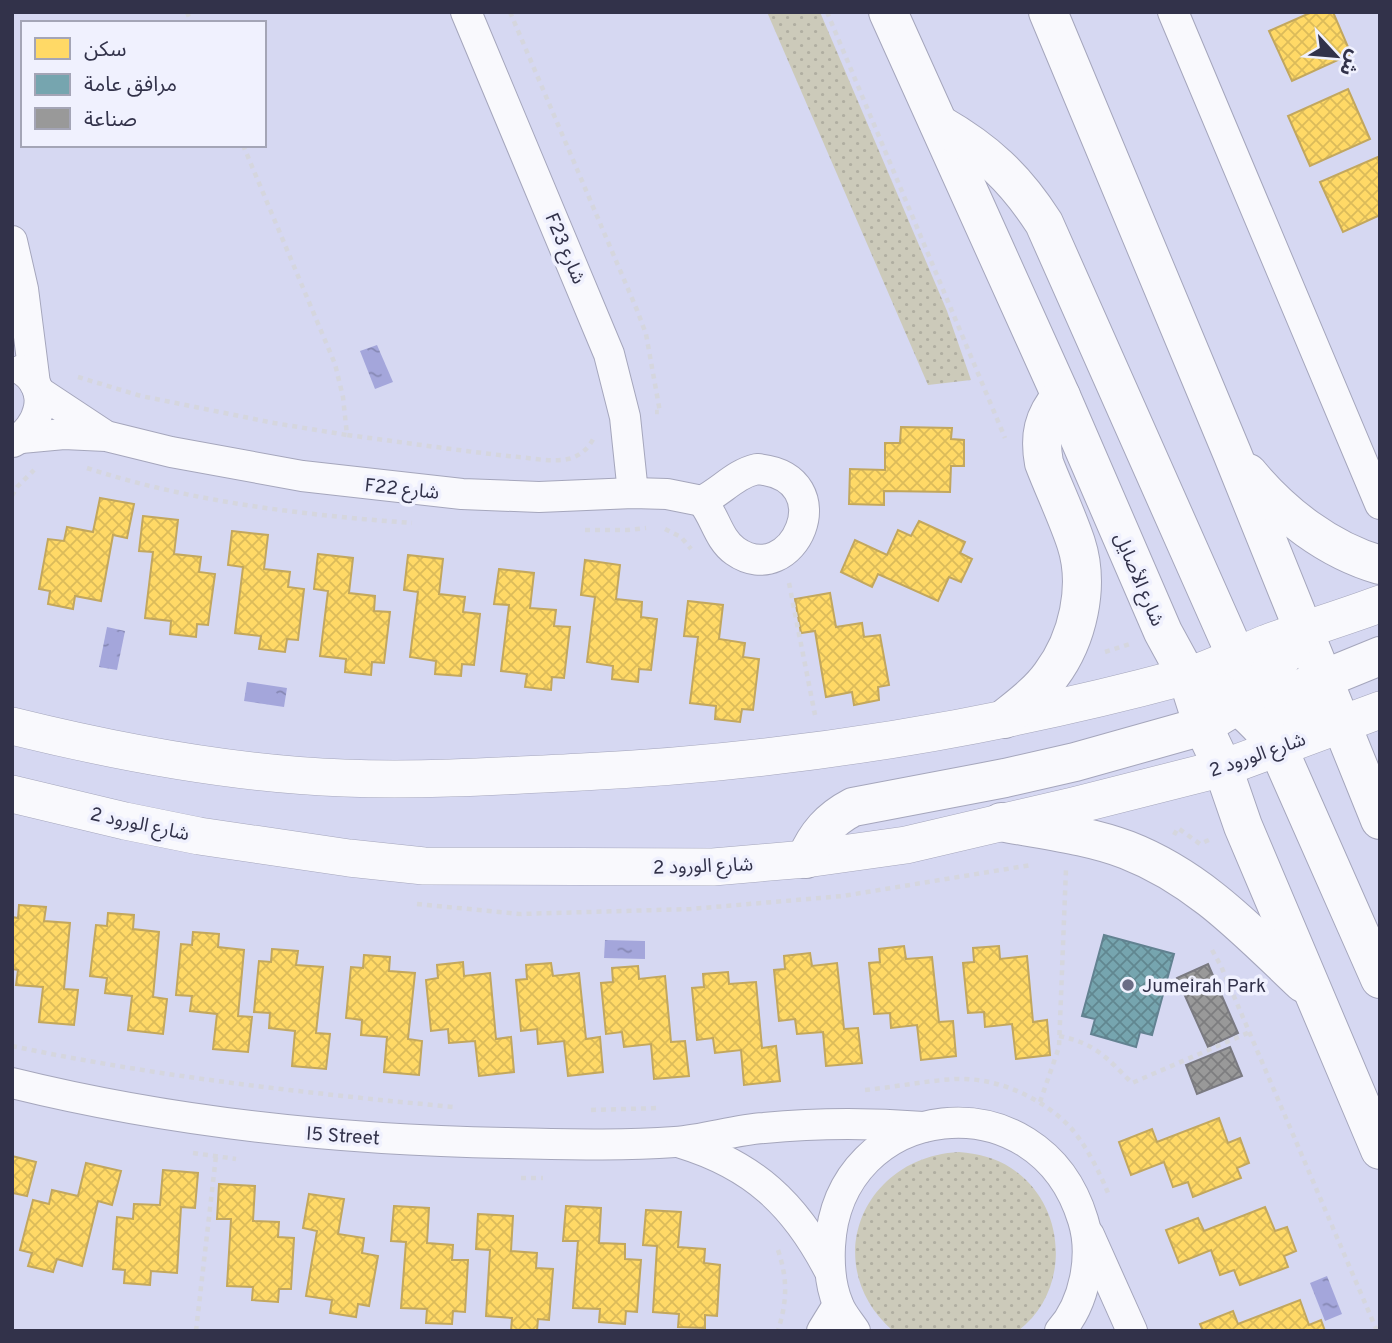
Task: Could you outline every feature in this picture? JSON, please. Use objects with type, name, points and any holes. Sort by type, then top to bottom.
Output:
[{"type":"main road","name":"شارع الأصايل","points":[[888,12],[1061,396],[1163,632],[1187,676],[1203,726],[1223,768],[1242,826],[1380,1150]]},
{"type":"main road","points":[[1048,12],[1304,629],[1380,820]]},
{"type":"main road","points":[[939,124],[988,156],[1028,199],[1044,223],[1380,979]]},
{"type":"main road","points":[[1004,719],[1030,698],[1051,675],[1071,638],[1079,615],[1082,580],[1076,544],[1041,449],[1045,420],[1061,396]]},
{"type":"main road","points":[[1231,453],[1263,491],[1300,524],[1342,549],[1380,565]]},
{"type":"main road","points":[[1223,768],[1263,714],[1304,629]]},
{"type":"main road","points":[[1263,714],[1296,690],[1380,656]]},
{"type":"main road","points":[[1187,676],[1263,714]]},
{"type":"main road","points":[[806,859],[819,834],[840,814],[853,807],[1005,778],[1075,762],[1203,726],[1263,714],[1340,725]]},
{"type":"main road","points":[[1001,822],[1088,839],[1125,849],[1160,864],[1192,883],[1222,907],[1314,993]]},
{"type":"street","name":"F23 شارع","points":[[466,12],[597,323],[619,387],[625,416],[633,493]]},
{"type":"street","points":[[1173,12],[1380,504]]},
{"type":"street","points":[[12,241],[23,289],[36,387],[40,398],[39,413],[32,428],[15,441]]},
{"type":"street","points":[[12,325],[23,289]]},
{"type":"street","name":"F22 شارع","points":[[12,365],[27,373],[36,387],[106,436]]},
{"type":"street","name":"F22 شارع","points":[[15,441],[64,434],[106,436],[237,466],[376,486],[461,494],[539,497],[633,493],[667,494],[702,501]]},
{"type":"street","points":[[757,469],[782,474],[800,492],[804,517],[802,530],[796,541],[778,555],[754,558],[733,550],[725,542],[711,512],[702,501],[745,472],[757,469]]},
{"type":"street","points":[[12,726],[122,751],[204,765],[342,778],[412,779],[691,765],[821,751],[1004,719],[1187,676],[1304,629],[1380,604]]},
{"type":"street","points":[[1340,725],[1380,710]]},
{"type":"street","name":"شارع الورود 2","points":[[12,794],[199,836],[424,866],[713,867],[806,859],[906,845],[1223,768]]},
{"type":"street","name":"I5 Street","points":[[12,1083],[132,1109],[220,1124],[447,1142],[677,1142],[762,1128],[844,1123],[923,1126]]},
{"type":"street","points":[[855,1331],[838,1305],[829,1270],[831,1224],[849,1181],[881,1147],[923,1126],[953,1121],[984,1124],[1013,1134],[1040,1150],[1061,1172],[1077,1199],[1086,1228],[1132,1331]]},
{"type":"street","name":"I5 Street","points":[[677,1142],[710,1152],[740,1167],[768,1187],[792,1211],[813,1239],[829,1270]]},
{"type":"street","points":[[1060,1331],[1080,1294],[1087,1262],[1086,1228]]},
{"type":"street","points":[[821,1331],[838,1305]]},
{"type":"path","points":[[71,374],[141,396],[274,423],[451,450],[567,459],[583,453],[591,444],[596,432],[595,421],[660,412],[646,334],[510,12]]},
{"type":"path","points":[[827,12],[1010,450]]},
{"type":"path","points":[[244,147],[335,364],[343,397],[347,435]]},
{"type":"path","points":[[778,555],[788,580],[821,751]]},
{"type":"path","points":[[1209,944],[1250,1032],[1377,1331]]},
{"type":"path","points":[[1059,1036],[1081,1040],[1104,1055],[1132,1083],[1250,1032]]},
{"type":"path","points":[[12,1046],[93,1063],[209,1080],[323,1095],[461,1108]]},
{"type":"path","points":[[852,1092],[957,1079],[1009,1087],[1040,1102],[1071,1129],[1098,1169],[1108,1194]]},
{"type":"path","points":[[580,1110],[666,1108]]},
{"type":"path","points":[[196,1331],[220,1124]]},
{"type":"path","points":[[777,1248],[785,1271],[785,1307],[778,1331]]},
{"type":"shaded area","points":[[767,12],[820,12],[947,311],[971,380],[928,385]]},
{"type":"shaded area","points":[[959,1152],[1005,1164],[1030,1184],[1043,1203],[1052,1225],[1056,1248],[1048,1293],[1036,1314],[1018,1331],[893,1331],[870,1305],[858,1276],[855,1247],[862,1219],[876,1193],[897,1173],[925,1158]]},
{"type":"water","points":[[377,345],[393,382],[375,389],[360,351]]},
{"type":"water","points":[[107,627],[125,631],[117,670],[99,667]]},
{"type":"water","points":[[247,682],[287,688],[284,707],[244,701]]},
{"type":"water","points":[[605,940],[645,941],[645,959],[604,958]]},
{"type":"water","points":[[1327,1276],[1342,1314],[1325,1321],[1310,1283]]},
{"type":"building: سكن","points":[[1312,12],[1333,12],[1351,54],[1292,81],[1269,31]]},
{"type":"building: سكن","points":[[1348,89],[1370,139],[1310,166],[1288,116]]},
{"type":"building: سكن","points":[[1380,156],[1380,215],[1343,232],[1320,182]]},
{"type":"building: سكن","points":[[901,427],[952,428],[951,439],[964,440],[964,466],[951,466],[950,492],[884,491],[884,505],[849,504],[850,469],[885,470],[885,443],[900,443]]},
{"type":"building: سكن","points":[[100,498],[134,504],[127,538],[113,535],[101,601],[75,596],[73,609],[48,604],[50,591],[39,589],[48,539],[64,541],[67,527],[93,532]]},
{"type":"building: سكن","points":[[143,516],[178,520],[174,554],[201,557],[199,572],[215,574],[208,625],[197,624],[196,637],[170,634],[171,621],[145,618],[153,552],[139,551]]},
{"type":"building: سكن","points":[[919,521],[965,542],[960,553],[972,559],[961,582],[949,577],[938,601],[878,574],[872,587],[841,572],[855,540],[887,555],[898,530],[911,536]]},
{"type":"building: سكن","points":[[232,531],[268,535],[264,569],[290,572],[288,587],[304,589],[298,640],[287,639],[285,652],[259,649],[261,636],[235,633],[243,567],[228,565]]},
{"type":"building: سكن","points":[[318,554],[353,558],[349,593],[375,596],[374,611],[390,612],[384,663],[372,662],[371,675],[345,672],[346,659],[320,656],[328,591],[314,589]]},
{"type":"building: سكن","points":[[408,555],[443,559],[439,594],[465,597],[463,612],[480,614],[474,665],[462,664],[461,676],[435,674],[436,661],[410,657],[418,592],[404,590]]},
{"type":"building: سكن","points":[[585,560],[620,565],[616,599],[642,602],[641,617],[657,619],[651,670],[639,669],[638,682],[612,679],[613,666],[587,662],[595,597],[581,595]]},
{"type":"building: سكن","points":[[499,569],[534,573],[530,608],[556,610],[554,626],[570,627],[564,678],[552,677],[551,690],[525,687],[527,674],[501,671],[509,605],[494,604]]},
{"type":"building: سكن","points":[[830,593],[836,627],[862,623],[864,637],[880,635],[889,685],[878,687],[879,700],[854,705],[852,692],[826,697],[815,631],[801,633],[795,599]]},
{"type":"building: سكن","points":[[688,601],[723,605],[719,639],[745,643],[743,657],[759,659],[753,710],[742,709],[740,722],[715,719],[716,706],[690,703],[698,637],[684,636]]},
{"type":"building: سكن","points":[[19,905],[46,907],[44,921],[70,923],[64,989],[78,990],[74,1025],[39,1022],[43,987],[16,985],[18,970],[12,969],[12,917],[18,918]]},
{"type":"building: سكن","points":[[108,913],[134,915],[133,929],[159,932],[153,997],[167,999],[163,1034],[128,1030],[132,996],[105,993],[107,978],[90,976],[96,925],[107,926]]},
{"type":"building: سكن","points":[[193,932],[219,934],[218,947],[244,950],[238,1016],[252,1017],[248,1052],[213,1049],[217,1014],[190,1011],[192,996],[176,995],[181,944],[192,945]]},
{"type":"building: سكن","points":[[904,946],[906,959],[932,957],[939,1022],[953,1021],[956,1056],[921,1060],[917,1025],[891,1028],[890,1013],[874,1014],[869,963],[880,962],[879,949]]},
{"type":"building: سكن","points":[[999,946],[1000,959],[1027,956],[1033,1022],[1047,1020],[1050,1055],[1016,1059],[1012,1024],[985,1027],[984,1012],[968,1013],[963,963],[974,962],[973,948]]},
{"type":"building: سكن","points":[[272,949],[298,951],[296,965],[323,967],[316,1033],[330,1034],[326,1069],[292,1066],[295,1031],[269,1028],[270,1013],[254,1012],[259,961],[271,962]]},
{"type":"building: سكن","points":[[810,953],[812,966],[837,963],[844,1029],[858,1028],[862,1063],[826,1066],[823,1032],[797,1034],[795,1019],[779,1021],[774,970],[785,969],[784,956]]},
{"type":"building: سكن","points":[[364,955],[390,957],[389,971],[415,973],[408,1039],[422,1041],[419,1075],[384,1072],[387,1037],[361,1035],[362,1020],[346,1018],[351,967],[363,968]]},
{"type":"building: سكن","points":[[463,962],[464,976],[490,973],[496,1039],[511,1037],[514,1072],[479,1076],[475,1041],[449,1043],[448,1029],[431,1031],[426,980],[438,978],[437,965]]},
{"type":"building: سكن","points":[[551,963],[553,976],[579,973],[586,1039],[600,1037],[603,1072],[568,1076],[564,1041],[538,1044],[537,1029],[521,1031],[516,980],[527,979],[526,965]]},
{"type":"building: سكن","points":[[638,966],[639,979],[665,976],[671,1042],[685,1041],[689,1076],[654,1079],[651,1044],[624,1047],[622,1032],[606,1034],[601,983],[613,982],[612,968]]},
{"type":"building: سكن","points":[[728,972],[729,984],[756,982],[762,1048],[776,1046],[780,1081],[744,1085],[741,1050],[715,1053],[713,1038],[697,1040],[692,988],[704,987],[703,974]]},
{"type":"building: سكن","points":[[1219,1118],[1228,1143],[1240,1138],[1249,1163],[1237,1168],[1241,1178],[1193,1197],[1188,1182],[1173,1187],[1164,1162],[1131,1175],[1119,1142],[1152,1129],[1157,1142]]},
{"type":"building: سكن","points":[[12,1156],[36,1162],[27,1196],[13,1193],[12,1197]]},
{"type":"building: سكن","points":[[86,1163],[121,1171],[112,1205],[98,1201],[82,1266],[57,1259],[53,1272],[28,1266],[32,1253],[20,1250],[33,1200],[49,1204],[52,1190],[78,1196]]},
{"type":"building: سكن","points":[[163,1170],[198,1173],[195,1208],[181,1207],[177,1273],[151,1271],[150,1285],[124,1283],[125,1270],[113,1269],[117,1217],[133,1219],[134,1204],[160,1205]]},
{"type":"building: سكن","points":[[219,1184],[255,1186],[253,1221],[279,1222],[278,1237],[294,1238],[291,1289],[279,1289],[278,1302],[252,1300],[253,1287],[227,1286],[231,1219],[217,1219]]},
{"type":"building: سكن","points":[[309,1194],[344,1199],[338,1234],[364,1238],[362,1253],[378,1256],[369,1306],[358,1304],[356,1317],[330,1313],[332,1300],[306,1296],[317,1231],[303,1228]]},
{"type":"building: سكن","points":[[394,1206],[429,1208],[427,1243],[453,1245],[452,1260],[468,1260],[465,1312],[453,1311],[452,1324],[426,1323],[427,1309],[401,1308],[406,1242],[391,1241]]},
{"type":"building: سكن","points":[[566,1206],[601,1208],[599,1243],[625,1244],[625,1259],[641,1260],[637,1312],[626,1311],[625,1324],[599,1322],[600,1309],[573,1308],[578,1241],[563,1241]]},
{"type":"building: سكن","points":[[1265,1207],[1275,1231],[1287,1227],[1296,1251],[1284,1256],[1288,1267],[1240,1285],[1234,1270],[1220,1275],[1211,1250],[1179,1263],[1166,1230],[1198,1218],[1204,1231]]},
{"type":"building: سكن","points":[[646,1210],[681,1212],[678,1247],[705,1249],[704,1263],[720,1265],[717,1316],[705,1315],[705,1328],[678,1327],[679,1314],[653,1312],[657,1246],[643,1245]]},
{"type":"building: سكن","points":[[478,1214],[513,1216],[511,1251],[537,1253],[536,1268],[553,1269],[549,1320],[538,1319],[537,1331],[511,1331],[512,1318],[486,1316],[490,1250],[476,1249]]},
{"type":"building: سكن","points":[[1300,1300],[1309,1325],[1321,1320],[1325,1331],[1203,1331],[1200,1324],[1233,1311],[1238,1324]]},
{"type":"building: مرافق عامة","name":"Jumeirah Park","points":[[1104,935],[1174,954],[1152,1035],[1140,1032],[1136,1047],[1091,1034],[1095,1019],[1082,1016]]},
{"type":"building: صناعة","points":[[1208,964],[1238,1033],[1208,1047],[1177,978]]},
{"type":"building: صناعة","points":[[1230,1047],[1242,1076],[1197,1094],[1186,1065]]},
{"type":"place","name":"Jumeirah Park","points":[[1128,985]]}]
